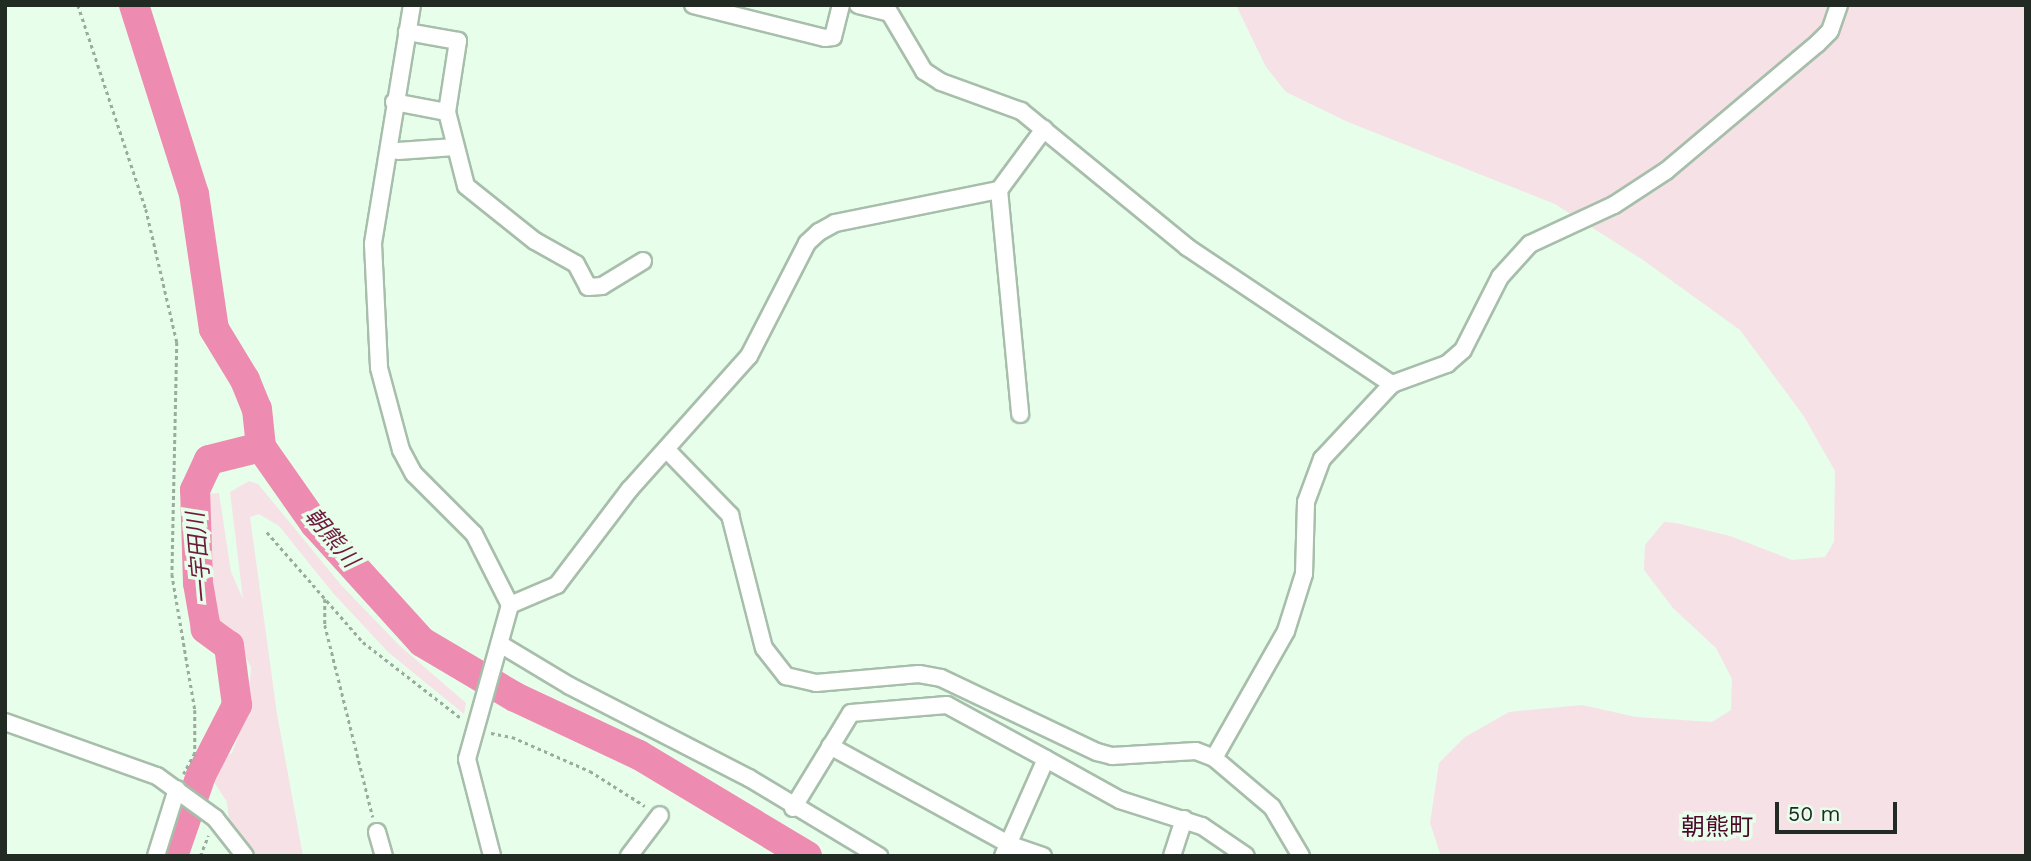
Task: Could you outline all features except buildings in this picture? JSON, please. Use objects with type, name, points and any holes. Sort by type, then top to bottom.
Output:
[{"type":"street","points":[[412,5],[394,102],[373,244],[384,390],[401,450],[414,474],[456,511],[474,534],[510,605],[467,759],[492,856]]},
{"type":"street","points":[[693,5],[825,38],[832,37],[841,5]]},
{"type":"street","points":[[858,5],[887,9],[924,71],[941,82],[1021,111],[1187,247],[1392,384]]},
{"type":"street","points":[[1214,758],[1286,631],[1304,573],[1306,502],[1322,459],[1392,384],[1447,364],[1470,340],[1500,277],[1530,244],[1614,205],[1667,171],[1817,44],[1830,31],[1839,5]]},
{"type":"street","points":[[407,32],[458,41],[447,112],[466,186],[535,241],[576,264],[588,287],[602,286],[643,261]]},
{"type":"street","points":[[394,102],[447,112]]},
{"type":"street","points":[[1020,414],[999,190],[1044,129]]},
{"type":"street","points":[[398,151],[455,147]]},
{"type":"street","points":[[510,605],[557,585],[630,489],[749,356],[807,243],[819,232],[835,223],[999,190]]},
{"type":"street","points":[[667,450],[730,515],[764,648],[786,676],[816,683],[905,673],[941,678],[1049,730],[1112,756],[1170,750],[1196,751],[1214,758],[1272,807],[1301,856]]},
{"type":"street","points":[[500,644],[581,692],[749,778],[793,808],[879,856]]},
{"type":"street","points":[[793,808],[851,713],[947,705],[1120,800],[1184,819],[1220,836],[1246,856]]},
{"type":"street","points":[[5,722],[157,776],[207,812],[245,856]]},
{"type":"street","points":[[1005,850],[1042,756],[1049,730]]},
{"type":"street","points":[[830,746],[1005,850],[1043,856]]},
{"type":"street","points":[[156,856],[179,790]]},
{"type":"street","points":[[629,856],[660,815]]},
{"type":"street","points":[[1172,856],[1184,819]]},
{"type":"street","points":[[377,832],[384,856]]},
{"type":"path","points":[[78,5],[146,209],[177,342],[172,573],[195,710],[195,753],[179,790]]},
{"type":"path","points":[[267,533],[363,642],[477,723],[590,771],[660,815]]},
{"type":"path","points":[[325,599],[325,625],[377,832]]},
{"type":"shaded area","points":[[1236,5],[2026,5],[2026,856],[1441,856],[1430,823],[1439,763],[1465,737],[1509,712],[1582,705],[1636,717],[1712,722],[1731,710],[1732,679],[1716,648],[1673,608],[1644,570],[1645,545],[1664,522],[1730,536],[1792,560],[1825,557],[1834,542],[1835,471],[1803,415],[1740,330],[1643,260],[1555,204],[1348,122],[1286,92],[1266,67]]},
{"type":"shaded area","points":[[249,481],[258,484],[342,586],[399,645],[466,703],[464,714],[388,652],[333,593],[279,526],[259,514],[250,517],[277,714],[303,856],[257,856],[229,820],[227,802],[214,782],[219,760],[232,753],[248,710],[251,667],[228,627],[214,627],[207,599],[206,494],[219,493],[231,572],[243,599],[230,492]]},
{"type":"waterway","name":"朝熊川","points":[[134,5],[194,194],[214,329],[245,380],[257,409],[261,447],[315,524],[422,642],[515,697],[639,755],[807,856]]},
{"type":"waterway","name":"一宇田川","points":[[173,856],[201,775],[237,705],[229,646],[206,629],[198,583],[195,490],[209,460],[261,447]]},
{"type":"district","name":"朝熊町","points":[[1717,828]]}]
